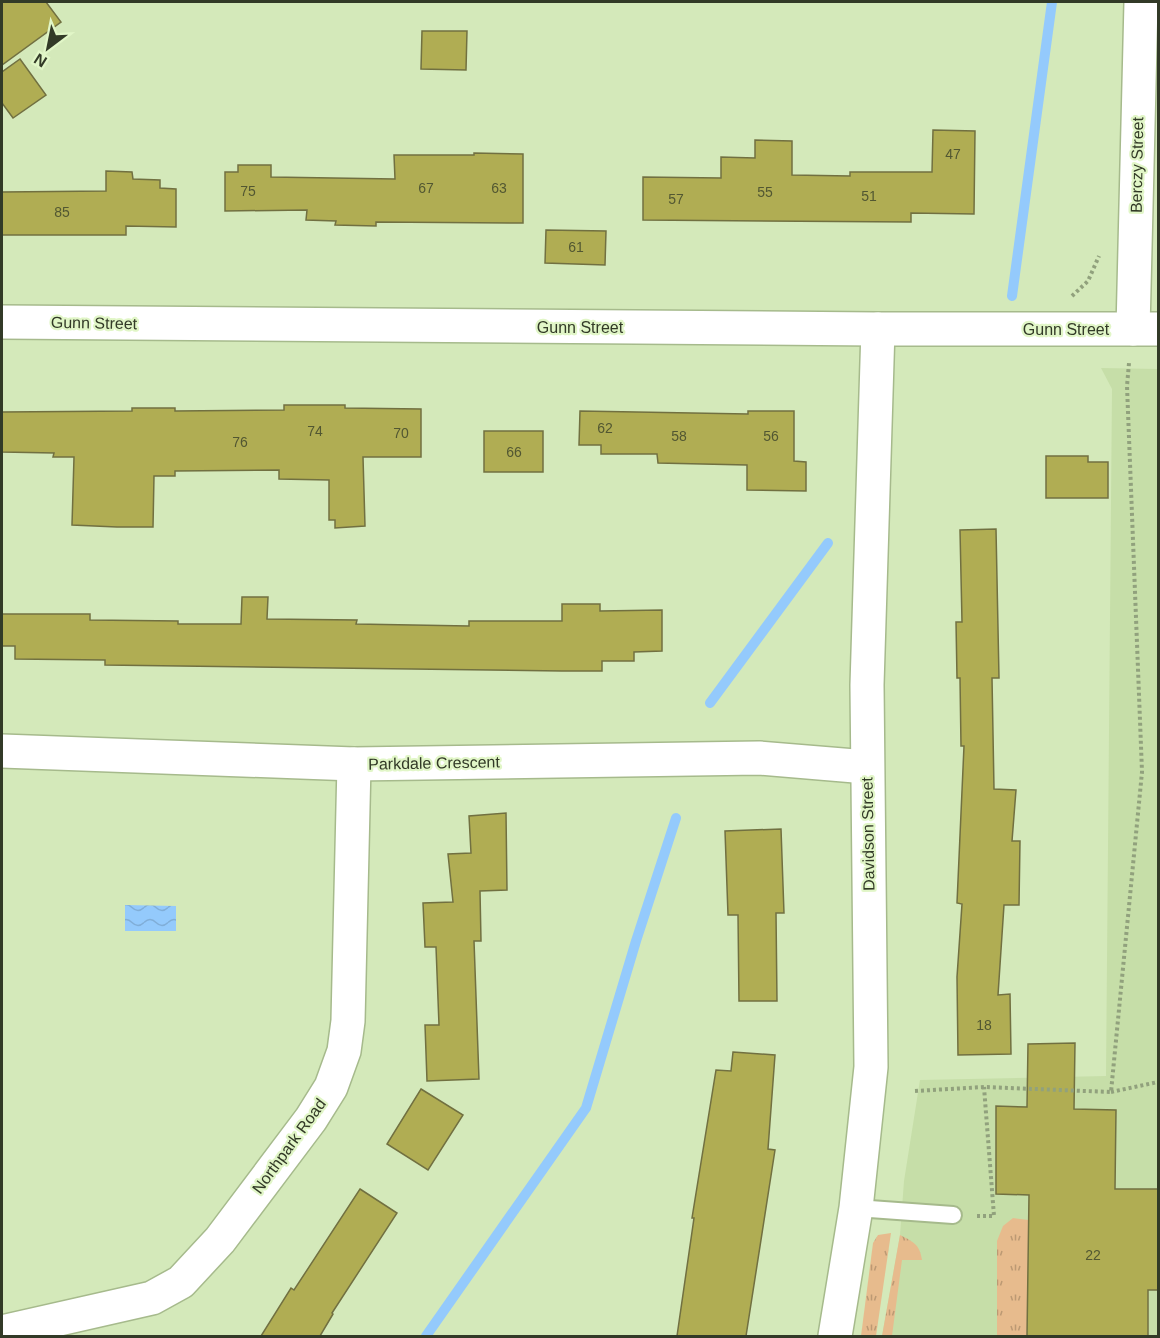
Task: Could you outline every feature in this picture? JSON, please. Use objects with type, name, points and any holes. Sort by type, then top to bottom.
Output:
[{"type":"street","name":"Berczy Street","points":[[1141,2],[1146,329]]},
{"type":"street","name":"Gunn Street","points":[[2,322],[1146,329]]},
{"type":"street","name":"Davidson Street","points":[[835,1336],[856,1208],[871,1067],[867,673],[878,329]]},
{"type":"street","name":"Parkdale Crescent","points":[[2,751],[354,765],[759,758],[867,767]]},
{"type":"street","name":"Northpark Road","points":[[2,1332],[152,1298],[181,1282],[220,1240],[332,1088],[344,1051],[348,1021],[354,765]]},
{"type":"lane","points":[[856,1208],[953,1215]]},
{"type":"path","points":[[1068,299],[1088,281],[1102,249]]},
{"type":"path","points":[[1111,1092],[1142,772],[1127,386],[1129,362]]},
{"type":"path","points":[[915,1091],[984,1087],[1111,1092],[1158,1082]]},
{"type":"path","points":[[984,1087],[994,1216]]},
{"type":"shaded area","points":[[1101,368],[1158,369],[1158,1336],[882,1336],[900,1235],[904,1181],[920,1080],[1106,1076],[1112,389]]},
{"type":"green space","points":[[1013,1218],[1029,1220],[1027,1336],[997,1336],[997,1241],[1003,1226]]},
{"type":"green space","points":[[891,1233],[876,1336],[861,1336],[873,1243],[878,1235]]},
{"type":"green space","points":[[900,1235],[916,1244],[922,1260],[902,1260],[892,1336],[882,1336]]},
{"type":"water","points":[[125,905],[176,906],[176,931],[125,931]]},
{"type":"building","points":[[2,2],[46,2],[61,22],[2,65]]},
{"type":"building","points":[[422,31],[467,31],[466,70],[421,69]]},
{"type":"building","points":[[20,59],[46,95],[13,118],[2,103],[2,72]]},
{"type":"building","points":[[933,130],[975,131],[974,214],[911,213],[911,222],[643,220],[643,177],[721,178],[721,157],[755,158],[755,140],[792,141],[792,175],[850,176],[850,172],[932,172]]},
{"type":"building","points":[[474,153],[523,154],[523,223],[376,222],[376,226],[335,225],[336,221],[306,220],[307,210],[225,211],[225,172],[238,172],[238,165],[271,165],[271,177],[395,179],[394,155],[474,155]]},
{"type":"building","points":[[106,171],[132,172],[133,179],[160,180],[160,188],[176,189],[176,227],[126,226],[126,235],[2,235],[2,192],[106,191]]},
{"type":"building","points":[[546,230],[606,231],[605,265],[545,263]]},
{"type":"building","points":[[284,405],[421,409],[421,457],[363,457],[365,526],[335,528],[335,520],[329,520],[329,480],[279,479],[279,470],[175,471],[175,476],[154,476],[153,527],[117,527],[72,525],[74,457],[53,457],[54,453],[2,452],[2,412],[132,411],[132,408],[175,408],[175,411],[284,410]]},
{"type":"building","points":[[580,411],[748,414],[748,411],[794,411],[794,461],[806,462],[806,491],[747,490],[747,465],[658,463],[657,454],[601,454],[601,445],[579,445]]},
{"type":"building","points":[[484,431],[543,431],[543,472],[484,472]]},
{"type":"building","points":[[1046,456],[1088,456],[1088,462],[1108,462],[1108,498],[1046,498]]},
{"type":"building","points":[[996,529],[999,678],[992,678],[994,789],[1016,790],[1012,841],[1020,841],[1019,905],[1004,905],[998,995],[1010,994],[1011,1054],[958,1055],[957,977],[962,904],[957,903],[964,746],[961,746],[960,678],[957,678],[956,622],[962,622],[960,530]]},
{"type":"building","points":[[242,597],[268,597],[267,619],[357,620],[356,624],[469,626],[469,621],[562,621],[562,604],[600,604],[600,611],[662,610],[662,651],[634,652],[634,661],[602,661],[602,671],[562,671],[105,665],[105,660],[15,659],[15,646],[2,646],[2,614],[90,614],[90,620],[241,624]]},
{"type":"building","points":[[506,813],[507,890],[480,891],[481,941],[474,941],[479,1079],[427,1081],[425,1025],[439,1025],[436,947],[425,947],[423,903],[453,902],[448,854],[471,853],[469,816]]},
{"type":"building","points":[[781,829],[784,913],[776,913],[777,1001],[739,1001],[738,915],[728,915],[725,831]]},
{"type":"building","points":[[1075,1043],[1074,1109],[1116,1110],[1115,1189],[1158,1189],[1158,1290],[1148,1290],[1148,1336],[1027,1336],[1029,1195],[996,1194],[996,1106],[1027,1107],[1028,1044]]},
{"type":"building","points":[[733,1052],[775,1055],[768,1149],[775,1150],[746,1336],[677,1336],[694,1218],[692,1218],[716,1070],[731,1071]]},
{"type":"building","points":[[421,1089],[463,1115],[428,1170],[387,1144]]},
{"type":"building","points":[[360,1189],[397,1213],[332,1313],[320,1336],[261,1336],[291,1288],[294,1290]]},
{"type":"waterway","points":[[1012,296],[1052,2]]},
{"type":"waterway","points":[[710,703],[828,543]]},
{"type":"waterway","points":[[426,1336],[586,1108],[676,818]]}]
